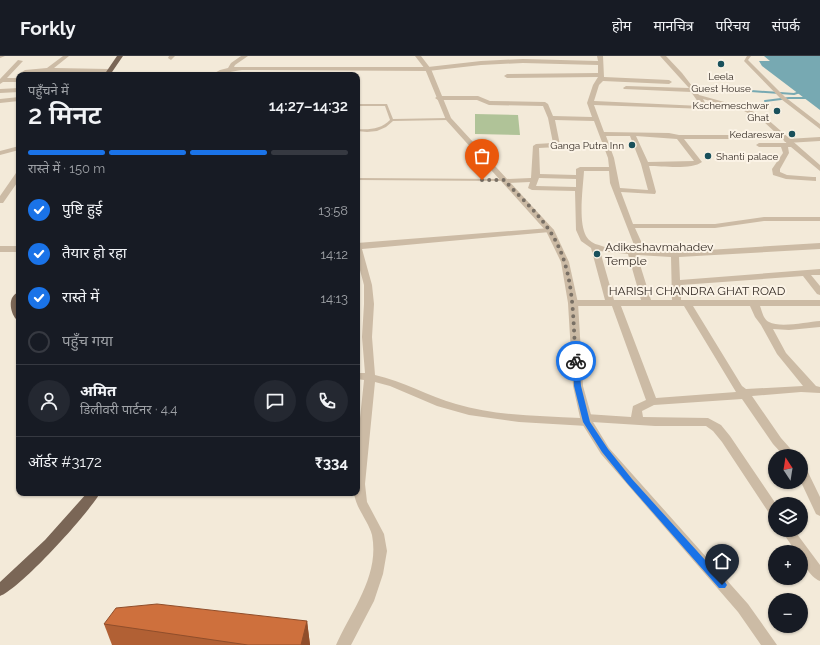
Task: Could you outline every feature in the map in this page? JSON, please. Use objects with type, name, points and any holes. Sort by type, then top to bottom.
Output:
[{"type":"main road","points":[[109,72],[120,56]]},
{"type":"main road","points":[[16,299],[16,313]]},
{"type":"main road","points":[[0,590],[48,546],[77,516],[92,496]]},
{"type":"street","points":[[49,70],[66,56]]},
{"type":"street","points":[[231,69],[233,64],[245,56]]},
{"type":"street","points":[[418,56],[428,69],[438,98],[448,119],[550,230],[566,262],[573,304],[578,386],[586,420],[605,450],[630,481],[743,608],[770,645]]},
{"type":"street","points":[[600,56],[599,63],[601,77],[596,85],[590,103],[611,158],[617,190],[642,253]]},
{"type":"street","points":[[590,103],[705,108],[677,69],[663,56]]},
{"type":"street","points":[[749,56],[746,60],[779,93],[820,127]]},
{"type":"street","points":[[222,72],[231,69],[350,72],[428,69],[531,59],[599,63]]},
{"type":"street","points":[[1,81],[20,61]]},
{"type":"street","points":[[25,72],[49,70],[88,72]]},
{"type":"street","points":[[507,76],[601,77],[669,82]]},
{"type":"street","points":[[1,81],[16,80]]},
{"type":"street","points":[[626,88],[695,93],[744,109],[764,119],[786,142],[820,169]]},
{"type":"street","points":[[0,91],[16,90]]},
{"type":"street","points":[[438,98],[478,98],[489,103],[546,104],[551,118],[556,144],[536,146],[535,178],[532,188],[580,190]]},
{"type":"street","points":[[0,101],[16,99]]},
{"type":"street","points":[[551,118],[597,119]]},
{"type":"street","points":[[603,134],[632,134],[786,142]]},
{"type":"street","points":[[617,190],[652,192],[646,164],[632,134]]},
{"type":"street","points":[[646,164],[692,164],[698,162],[679,137]]},
{"type":"street","points":[[759,145],[820,139]]},
{"type":"street","points":[[786,142],[786,153],[776,169],[776,172],[786,177],[813,179]]},
{"type":"street","points":[[0,153],[16,149]]},
{"type":"street","points":[[612,169],[580,169],[580,222],[582,236],[587,242],[595,247],[632,252],[675,255],[820,246]]},
{"type":"street","points":[[505,180],[580,177]]},
{"type":"street","points":[[0,201],[16,179]]},
{"type":"street","points":[[630,226],[716,226],[764,219],[820,219]]},
{"type":"street","points":[[360,247],[550,230]]},
{"type":"street","points":[[595,247],[613,304],[652,402]]},
{"type":"street","points":[[0,249],[16,249]]},
{"type":"street","points":[[632,252],[647,304]]},
{"type":"street","points":[[675,255],[677,283],[682,303],[738,388],[744,393],[777,441],[784,449]]},
{"type":"street","points":[[360,256],[368,285],[369,304],[367,337],[370,376],[360,466]]},
{"type":"street","points":[[677,283],[820,272]]},
{"type":"street","points":[[805,273],[820,292]]},
{"type":"street","name":"HARISH CHANDRA GHAT ROAD","points":[[573,304],[820,303]]},
{"type":"street","points":[[754,304],[762,321],[766,325],[782,354],[816,390]]},
{"type":"street","points":[[766,325],[820,324]]},
{"type":"street","points":[[360,376],[370,376],[384,379],[450,407],[474,413],[506,418],[637,422],[708,422],[717,428],[768,503]]},
{"type":"street","points":[[637,422],[637,409],[652,402],[744,393],[816,390]]},
{"type":"street","points":[[808,484],[820,511]]},
{"type":"street","points":[[343,645],[367,601],[376,574],[380,551],[378,534],[361,502],[360,496]]},
{"type":"street","points":[[792,537],[820,576]]},
{"type":"lane","points":[[360,105],[386,105],[392,120]]},
{"type":"lane","points":[[392,120],[448,119]]},
{"type":"lane","points":[[360,130],[371,132],[388,125],[392,120]]},
{"type":"lane","points":[[360,178],[505,180]]},
{"type":"green space","points":[[475,114],[518,115],[520,135],[475,134]]},
{"type":"water","points":[[764,56],[820,56],[820,110],[762,66],[759,61],[770,61]]},
{"type":"building","points":[[157,604],[307,621],[301,645],[248,645],[104,624],[116,608]]},
{"type":"waterway","points":[[751,91],[794,94],[800,92]]},
{"type":"waterway","points":[[765,101],[789,98],[809,98]]},
{"type":"way so far","points":[[482,180],[504,180],[550,230],[566,262],[573,304],[576,361]]},
{"type":"place","name":"Leela Guest House","points":[[721,64]]},
{"type":"place","name":"Kschemeschwar Ghat","points":[[777,111]]},
{"type":"place","name":"Kedareswar","points":[[792,134]]},
{"type":"place","name":"Ganga Putra Inn","points":[[632,145]]},
{"type":"place","name":"Shanti palace","points":[[708,156]]},
{"type":"place","name":"Adikeshavmahadev Temple","points":[[597,254]]},
{"type":"route","points":[[576,361],[578,386],[587,422],[605,450],[630,481],[722,585]]}]
